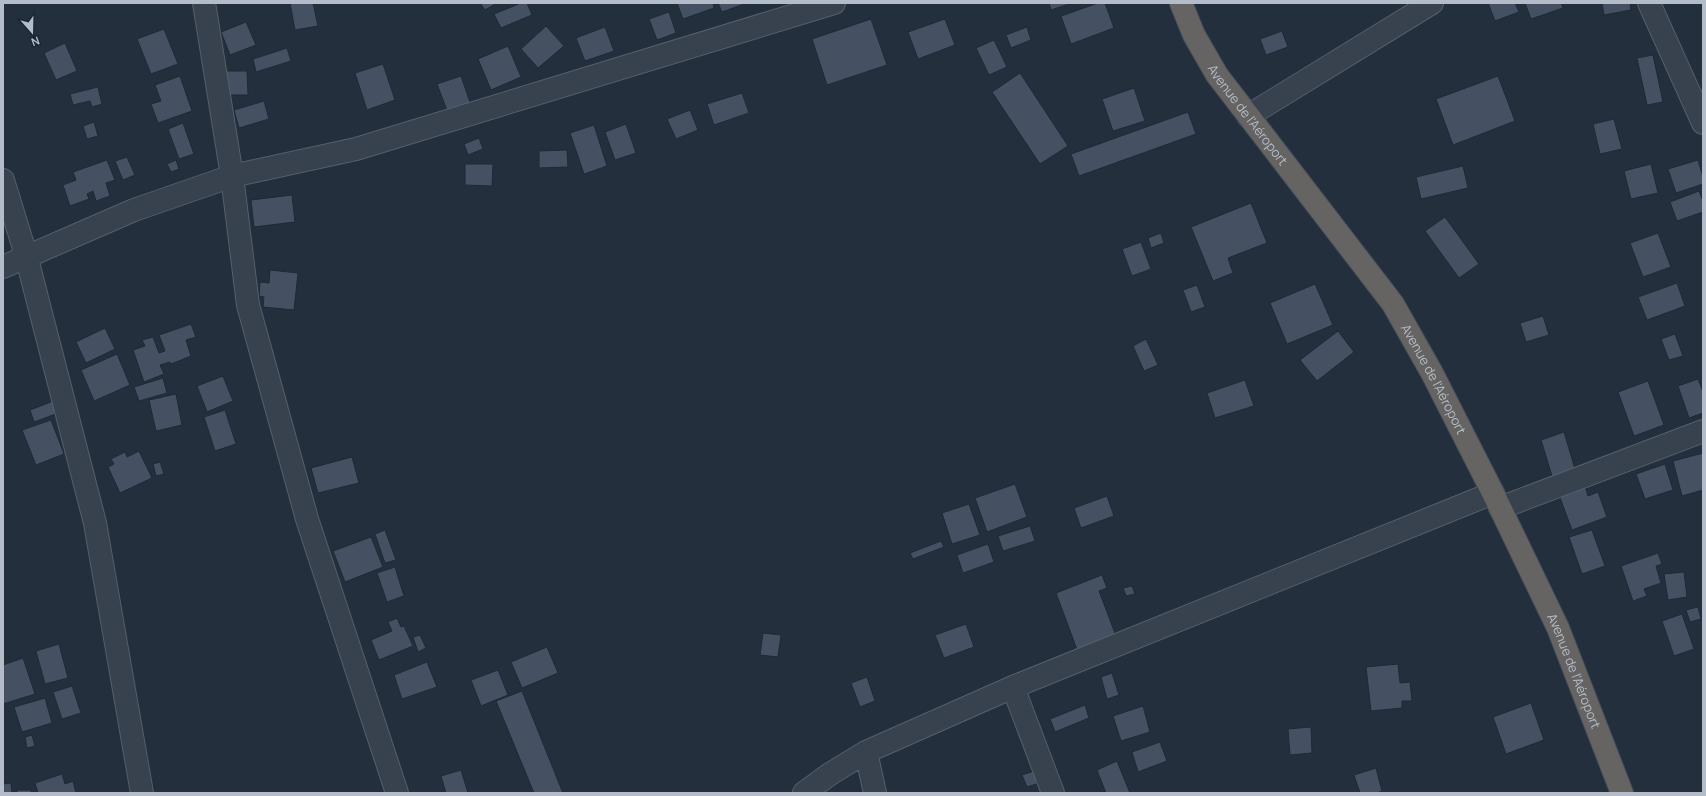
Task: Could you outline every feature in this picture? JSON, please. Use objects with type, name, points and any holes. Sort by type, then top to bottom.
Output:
[{"type":"highway","name":"Avenue de l'Aéroport","points":[[1181,3],[1194,35],[1217,75],[1393,304],[1432,373],[1497,500],[1558,628],[1622,793]]},
{"type":"street","points":[[204,3],[232,176],[248,305],[307,519],[397,793]]},
{"type":"street","points":[[3,266],[134,210],[232,176],[356,149],[834,3]]},
{"type":"street","points":[[1248,116],[1432,3]]},
{"type":"street","points":[[1649,3],[1703,123]]},
{"type":"street","points":[[3,180],[26,255],[95,523],[142,793]]},
{"type":"street","points":[[804,793],[830,774],[866,752],[1014,687],[1497,500],[1703,430]]},
{"type":"street","points":[[1014,687],[1053,793]]},
{"type":"street","points":[[866,752],[875,793]]},
{"type":"building","points":[[290,3],[313,3],[318,26],[295,30]]},
{"type":"building","points":[[480,3],[497,3],[485,10]]},
{"type":"building","points":[[521,3],[527,3],[532,15],[501,28],[494,14]]},
{"type":"building","points":[[677,3],[713,3],[714,8],[683,19]]},
{"type":"building","points":[[718,3],[747,3],[722,12]]},
{"type":"building","points":[[1049,3],[1072,3],[1051,10]]},
{"type":"building","points":[[1098,3],[1105,3],[1114,28],[1071,44],[1061,16]]},
{"type":"building","points":[[1488,3],[1515,3],[1519,12],[1495,21]]},
{"type":"building","points":[[1525,3],[1561,3],[1563,8],[1531,19]]},
{"type":"building","points":[[1602,3],[1630,3],[1631,10],[1604,15]]},
{"type":"building","points":[[669,12],[676,33],[657,40],[649,19]]},
{"type":"building","points":[[871,19],[887,65],[827,85],[812,39]]},
{"type":"building","points":[[945,19],[955,45],[918,59],[908,32]]},
{"type":"building","points":[[246,22],[256,45],[230,55],[221,32]]},
{"type":"building","points":[[546,26],[564,46],[538,68],[521,49]]},
{"type":"building","points":[[605,27],[614,51],[585,61],[576,38]]},
{"type":"building","points":[[1027,27],[1031,40],[1011,48],[1006,35]]},
{"type":"building","points":[[164,29],[178,64],[151,74],[137,39]]},
{"type":"building","points":[[1282,31],[1288,47],[1266,55],[1260,39]]},
{"type":"building","points":[[994,40],[1007,67],[989,75],[976,48]]},
{"type":"building","points":[[65,43],[77,71],[56,80],[44,53]]},
{"type":"building","points":[[508,46],[521,77],[491,90],[478,59]]},
{"type":"building","points":[[287,48],[291,61],[256,72],[253,59]]},
{"type":"building","points":[[1653,55],[1663,102],[1647,105],[1637,58]]},
{"type":"building","points":[[383,64],[395,100],[367,110],[355,73]]},
{"type":"building","points":[[225,71],[247,71],[248,95],[225,95]]},
{"type":"building","points":[[1020,73],[1068,146],[1040,164],[992,92]]},
{"type":"building","points":[[180,76],[192,111],[158,123],[151,104],[161,101],[155,85]]},
{"type":"building","points":[[461,76],[471,105],[448,113],[437,84]]},
{"type":"building","points":[[1498,76],[1515,121],[1453,145],[1436,99]]},
{"type":"building","points":[[98,87],[102,104],[92,107],[90,101],[73,105],[70,94]]},
{"type":"building","points":[[1134,88],[1145,121],[1113,131],[1102,99]]},
{"type":"building","points":[[742,93],[749,113],[714,125],[707,104]]},
{"type":"building","points":[[264,101],[269,119],[239,128],[234,110]]},
{"type":"building","points":[[690,110],[698,130],[676,139],[667,119]]},
{"type":"building","points":[[1188,112],[1196,134],[1079,176],[1071,154]]},
{"type":"building","points":[[1614,119],[1622,149],[1600,154],[1593,124]]},
{"type":"building","points":[[94,122],[98,136],[87,139],[83,126]]},
{"type":"building","points":[[183,123],[194,154],[179,159],[168,129]]},
{"type":"building","points":[[626,124],[636,153],[615,160],[605,132]]},
{"type":"building","points":[[594,125],[607,166],[584,174],[570,133]]},
{"type":"building","points":[[479,138],[483,149],[468,155],[464,144]]},
{"type":"building","points":[[567,150],[568,167],[539,168],[539,151]]},
{"type":"building","points":[[127,157],[135,175],[123,180],[115,161]]},
{"type":"building","points":[[107,160],[115,180],[106,183],[110,196],[96,201],[93,191],[87,194],[89,199],[70,206],[63,185],[76,180],[73,172]]},
{"type":"building","points":[[176,160],[179,169],[171,172],[167,164]]},
{"type":"building","points":[[1698,160],[1703,177],[1703,184],[1676,193],[1668,169]]},
{"type":"building","points":[[465,164],[493,164],[492,186],[465,185]]},
{"type":"building","points":[[1651,164],[1658,193],[1631,199],[1624,171]]},
{"type":"building","points":[[1463,166],[1468,188],[1421,199],[1416,177]]},
{"type":"building","points":[[1699,191],[1703,201],[1703,212],[1677,221],[1670,202]]},
{"type":"building","points":[[292,195],[295,222],[254,227],[251,200]]},
{"type":"building","points":[[1251,203],[1267,243],[1228,258],[1233,273],[1213,281],[1191,227]]},
{"type":"building","points":[[1445,217],[1479,264],[1459,278],[1425,231]]},
{"type":"building","points":[[1161,233],[1164,243],[1151,248],[1148,238]]},
{"type":"building","points":[[1658,233],[1671,267],[1643,277],[1630,243]]},
{"type":"building","points":[[1141,242],[1151,269],[1132,276],[1122,249]]},
{"type":"building","points":[[270,270],[298,273],[294,310],[263,307],[264,297],[259,296],[260,282],[269,283]]},
{"type":"building","points":[[1677,283],[1685,306],[1647,320],[1638,297]]},
{"type":"building","points":[[1315,284],[1333,325],[1287,344],[1270,303]]},
{"type":"building","points":[[1197,285],[1205,307],[1191,312],[1183,290]]},
{"type":"building","points":[[1543,316],[1549,335],[1526,342],[1520,323]]},
{"type":"building","points":[[191,324],[196,337],[186,340],[191,356],[171,364],[170,362],[160,365],[164,374],[144,382],[133,350],[145,346],[142,340],[153,337],[159,353],[165,351],[159,335]]},
{"type":"building","points":[[105,328],[115,349],[86,363],[76,342]]},
{"type":"building","points":[[1338,331],[1354,352],[1317,381],[1300,360]]},
{"type":"building","points":[[1675,334],[1683,356],[1669,360],[1661,339]]},
{"type":"building","points":[[1146,339],[1158,365],[1144,371],[1133,346]]},
{"type":"building","points":[[117,354],[130,385],[94,401],[81,370]]},
{"type":"building","points":[[223,376],[233,401],[207,412],[197,386]]},
{"type":"building","points":[[163,378],[167,393],[139,401],[134,387]]},
{"type":"building","points":[[1698,379],[1703,392],[1703,413],[1689,418],[1678,386]]},
{"type":"building","points":[[1245,380],[1254,406],[1215,418],[1207,393]]},
{"type":"building","points":[[1648,381],[1664,425],[1634,436],[1618,392]]},
{"type":"building","points":[[176,394],[182,425],[156,431],[149,400]]},
{"type":"building","points":[[56,400],[61,412],[34,422],[30,410]]},
{"type":"building","points":[[225,410],[236,444],[215,451],[204,417]]},
{"type":"building","points":[[51,420],[64,454],[36,465],[22,430]]},
{"type":"building","points":[[1564,432],[1575,469],[1552,476],[1541,440]]},
{"type":"building","points":[[139,451],[152,478],[120,493],[108,467],[114,464],[111,459],[125,452],[127,457]]},
{"type":"building","points":[[1703,453],[1703,490],[1682,496],[1673,461]]},
{"type":"building","points":[[352,457],[359,483],[318,493],[311,468]]},
{"type":"building","points":[[160,462],[164,474],[156,476],[153,464]]},
{"type":"building","points":[[1665,464],[1673,490],[1645,499],[1636,474]]},
{"type":"building","points":[[1015,484],[1027,517],[987,532],[975,498]]},
{"type":"building","points":[[1585,486],[1588,496],[1598,492],[1607,517],[1572,530],[1559,495]]},
{"type":"building","points":[[1107,496],[1114,516],[1081,528],[1074,508]]},
{"type":"building","points":[[969,504],[980,535],[952,544],[942,513]]},
{"type":"building","points":[[1030,526],[1035,541],[1003,551],[998,536]]},
{"type":"building","points":[[385,530],[396,560],[385,563],[375,534]]},
{"type":"building","points":[[1592,530],[1605,566],[1582,574],[1569,537]]},
{"type":"building","points":[[371,537],[383,567],[345,582],[333,551]]},
{"type":"building","points":[[941,541],[944,547],[913,559],[910,553]]},
{"type":"building","points":[[988,544],[994,562],[963,573],[957,555]]},
{"type":"building","points":[[1658,553],[1662,564],[1656,566],[1661,583],[1644,589],[1647,596],[1633,601],[1621,566]]},
{"type":"building","points":[[395,567],[404,596],[387,602],[377,573]]},
{"type":"building","points":[[1684,572],[1687,597],[1668,600],[1664,574]]},
{"type":"building","points":[[1102,575],[1107,588],[1099,591],[1118,641],[1079,655],[1056,593]]},
{"type":"building","points":[[1132,586],[1135,594],[1126,596],[1123,588]]},
{"type":"building","points":[[1698,607],[1701,619],[1690,622],[1686,610]]},
{"type":"building","points":[[1682,614],[1694,649],[1674,656],[1662,621]]},
{"type":"building","points":[[397,618],[401,627],[404,626],[413,646],[379,660],[371,640],[392,631],[388,622]]},
{"type":"building","points":[[966,624],[974,647],[944,658],[935,635]]},
{"type":"building","points":[[763,633],[781,635],[778,657],[760,655]]},
{"type":"building","points":[[420,635],[426,648],[418,652],[413,637]]},
{"type":"building","points":[[59,644],[68,678],[45,684],[36,651]]},
{"type":"building","points":[[547,647],[558,673],[522,688],[511,662]]},
{"type":"building","points":[[23,658],[35,694],[3,704],[3,665]]},
{"type":"building","points":[[427,662],[437,687],[402,699],[394,675]]},
{"type":"building","points":[[1398,664],[1400,683],[1410,682],[1412,701],[1402,701],[1402,708],[1371,711],[1366,667]]},
{"type":"building","points":[[498,670],[508,695],[481,706],[471,680]]},
{"type":"building","points":[[1112,673],[1119,695],[1107,699],[1101,677]]},
{"type":"building","points":[[867,677],[875,701],[860,707],[851,683]]},
{"type":"building","points":[[72,686],[81,713],[62,719],[53,692]]},
{"type":"building","points":[[522,691],[563,793],[534,793],[496,701]]},
{"type":"building","points":[[45,698],[52,723],[22,732],[14,707]]},
{"type":"building","points":[[1531,703],[1544,740],[1506,754],[1493,717]]},
{"type":"building","points":[[1085,705],[1089,718],[1055,732],[1050,719]]},
{"type":"building","points":[[1143,706],[1150,732],[1121,741],[1113,716]]},
{"type":"building","points":[[1311,727],[1312,753],[1290,755],[1288,729]]},
{"type":"building","points":[[32,735],[35,746],[27,748],[25,737]]},
{"type":"building","points":[[1160,742],[1167,761],[1138,772],[1132,752]]},
{"type":"building","points":[[1117,761],[1130,793],[1106,793],[1097,770]]},
{"type":"building","points":[[1376,768],[1382,791],[1377,793],[1360,793],[1354,775]]},
{"type":"building","points":[[461,770],[468,793],[446,793],[441,776]]},
{"type":"building","points":[[1034,771],[1039,783],[1027,787],[1022,775]]},
{"type":"building","points":[[62,774],[65,784],[73,781],[76,793],[38,793],[35,783]]},
{"type":"building","points":[[11,783],[12,793],[3,793],[3,784]]},
{"type":"building","points":[[17,790],[31,790],[31,793],[17,793]]}]
